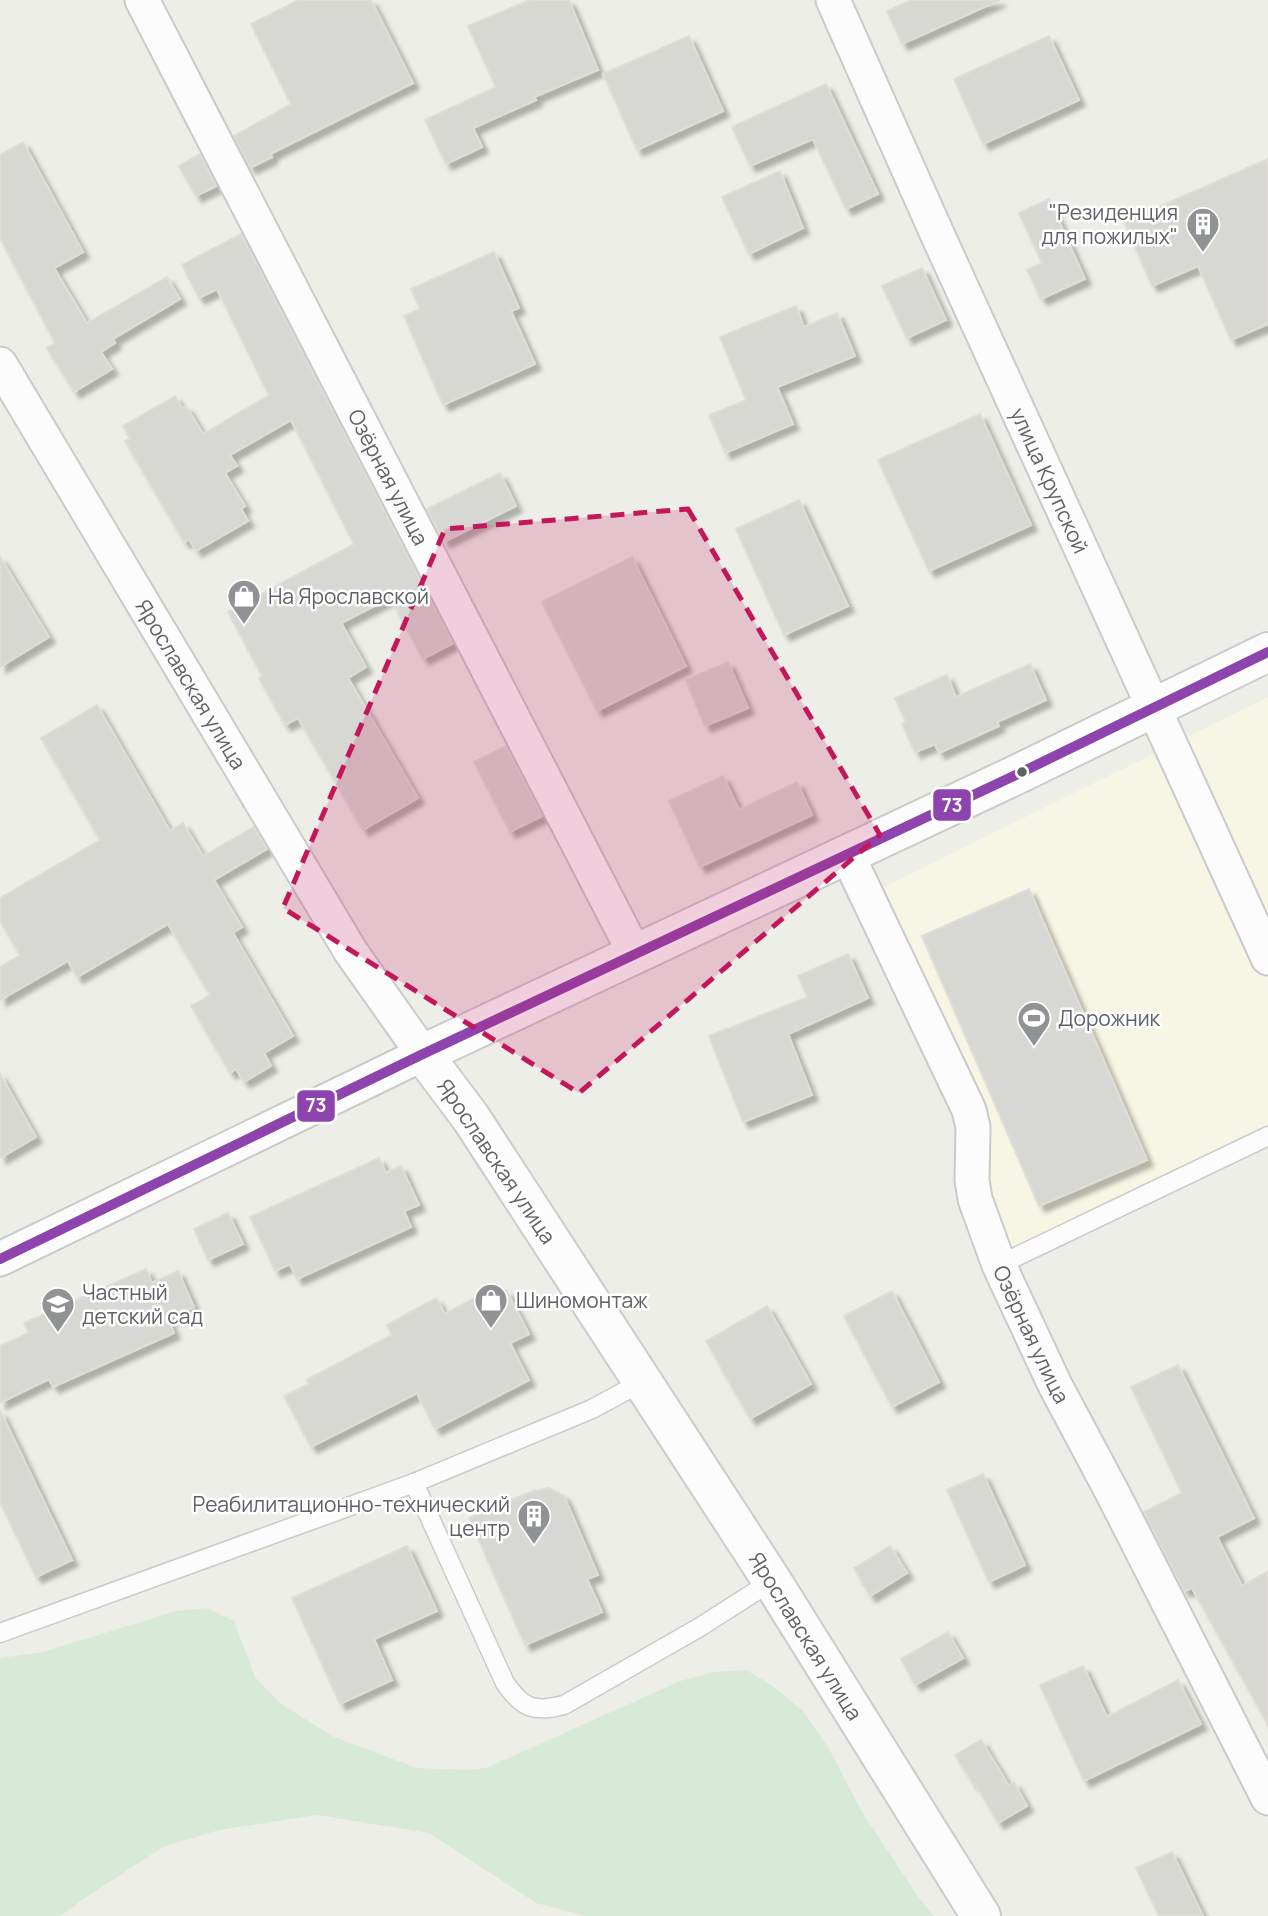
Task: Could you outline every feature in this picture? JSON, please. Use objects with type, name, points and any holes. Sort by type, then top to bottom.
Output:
[{"type":"main road","points":[[423,1054],[1268,652]]},
{"type":"main road","name":"Ярославская улица","points":[[423,1054],[471,1118],[772,1581],[981,1916]]},
{"type":"street","name":"Озёрная улица","points":[[142,0],[635,954]]},
{"type":"street","name":"улица Крупской","points":[[833,0],[1268,958]]},
{"type":"street","name":"Ярославская улица","points":[[0,364],[351,952],[423,1054]]},
{"type":"street","name":"Озёрная улица","points":[[847,853],[969,1110],[973,1127],[972,1180],[975,1199],[999,1265],[1055,1385],[1268,1798]]},
{"type":"street","points":[[0,1259],[423,1054]]},
{"type":"lane","points":[[999,1265],[1268,1136]]},
{"type":"lane","points":[[0,1633],[414,1483],[592,1409],[642,1382]]},
{"type":"lane","points":[[414,1483],[505,1683],[516,1699],[530,1708],[548,1709],[564,1705],[699,1627],[772,1581]]},
{"type":"highlighted area","points":[[688,509],[880,835],[579,1093],[283,908],[445,529]]},
{"type":"shaded area","points":[[1268,697],[1268,1136],[999,1265],[973,1151],[868,895]]},
{"type":"green space","points":[[207,1608],[234,1621],[255,1677],[280,1703],[334,1737],[417,1768],[486,1768],[680,1681],[714,1672],[746,1670],[770,1684],[803,1711],[827,1745],[862,1812],[934,1916],[585,1916],[536,1903],[429,1833],[317,1815],[219,1830],[163,1847],[61,1916],[0,1916],[0,1658],[43,1652],[176,1611]]},
{"type":"building","points":[[299,0],[371,0],[413,83],[270,154],[272,157],[250,168],[234,136],[291,104],[251,24]]},
{"type":"building","points":[[530,0],[569,0],[598,70],[534,97],[536,100],[473,128],[482,147],[446,164],[425,120],[496,87],[468,26]]},
{"type":"building","points":[[912,0],[1000,0],[902,44],[887,11]]},
{"type":"building","points":[[689,36],[723,111],[637,150],[603,74]]},
{"type":"building","points":[[1049,36],[1079,100],[983,144],[954,79]]},
{"type":"building","points":[[826,84],[878,194],[846,209],[813,139],[750,166],[732,127]]},
{"type":"building","points":[[23,142],[83,252],[54,268],[87,323],[167,277],[180,299],[113,339],[115,343],[101,352],[112,369],[74,392],[47,348],[55,343],[0,238],[0,155]]},
{"type":"building","points":[[200,154],[216,186],[196,196],[179,166]]},
{"type":"building","name":"\"Резиденция для пожилых\"","points":[[1268,159],[1268,324],[1231,340],[1198,266],[1152,286],[1124,222]]},
{"type":"building","points":[[780,171],[803,228],[749,254],[722,197]]},
{"type":"building","points":[[1049,199],[1085,279],[1041,299],[1027,270],[1042,263],[1019,213]]},
{"type":"building","points":[[241,234],[453,643],[423,659],[390,598],[341,623],[366,667],[348,678],[418,798],[363,830],[298,718],[285,725],[228,612],[354,544],[291,420],[230,455],[237,466],[225,473],[245,506],[241,509],[248,521],[196,551],[189,539],[184,542],[125,441],[130,438],[123,426],[175,396],[182,408],[186,406],[203,434],[269,395],[217,289],[199,298],[182,265]]},
{"type":"building","points":[[494,252],[519,308],[511,311],[535,364],[443,405],[404,316],[420,309],[411,289]]},
{"type":"building","points":[[922,268],[946,320],[907,338],[882,286]]},
{"type":"building","points":[[796,306],[804,327],[837,313],[855,356],[777,387],[793,424],[725,453],[709,415],[746,400],[720,337]]},
{"type":"building","points":[[980,414],[1031,525],[929,571],[878,460]]},
{"type":"building","points":[[500,473],[516,506],[444,542],[427,509]]},
{"type":"building","points":[[799,500],[848,606],[784,635],[736,529]]},
{"type":"building","points":[[0,557],[49,637],[0,667]]},
{"type":"building","points":[[632,557],[686,666],[597,711],[542,602]]},
{"type":"building","points":[[728,662],[748,708],[705,726],[686,680]]},
{"type":"building","points":[[1030,664],[1046,700],[997,722],[999,726],[939,753],[935,744],[915,752],[902,724],[906,722],[895,698],[947,675],[956,697]]},
{"type":"building","points":[[97,705],[170,831],[183,823],[203,856],[254,827],[267,849],[214,880],[242,927],[233,933],[293,1036],[264,1053],[271,1066],[244,1082],[236,1069],[230,1073],[191,1006],[210,995],[168,924],[77,977],[68,961],[0,1000],[0,967],[20,955],[0,921],[0,898],[100,840],[41,738]]},
{"type":"building","points":[[506,746],[542,816],[510,832],[474,762]]},
{"type":"building","points":[[723,776],[739,810],[797,782],[812,815],[700,867],[669,801]]},
{"type":"building","name":"Дорожник","points":[[1029,889],[1147,1160],[1039,1206],[922,936]]},
{"type":"building","points":[[848,954],[868,998],[788,1034],[812,1095],[743,1122],[709,1036],[808,997],[798,976]]},
{"type":"building","points":[[0,1074],[36,1137],[0,1158]]},
{"type":"building","points":[[379,1158],[386,1173],[401,1166],[419,1205],[404,1211],[411,1227],[297,1279],[290,1264],[275,1271],[250,1217]]},
{"type":"building","points":[[228,1213],[243,1244],[208,1260],[194,1229]]},
{"type":"building","points":[[146,1269],[152,1283],[178,1271],[194,1307],[168,1319],[174,1333],[53,1387],[49,1379],[0,1403],[0,1346],[29,1333],[24,1323]]},
{"type":"building","points":[[506,1290],[529,1334],[510,1343],[529,1380],[435,1429],[417,1393],[311,1447],[284,1396],[309,1384],[306,1380],[392,1335],[387,1325],[436,1298],[445,1314],[484,1293],[488,1300]]},
{"type":"building","points":[[892,1291],[939,1382],[892,1407],[844,1316]]},
{"type":"building","points":[[767,1306],[811,1384],[750,1419],[706,1341]]},
{"type":"building","points":[[1178,1365],[1254,1518],[1217,1537],[1242,1586],[1268,1571],[1268,1725],[1192,1588],[1184,1591],[1144,1512],[1182,1493],[1131,1387]]},
{"type":"building","points":[[0,1410],[72,1560],[36,1577],[0,1502]]},
{"type":"building","points":[[983,1474],[1025,1565],[989,1582],[947,1490]]},
{"type":"building","name":"Реабилитационно-технический центр","points":[[549,1488],[564,1496],[598,1575],[587,1579],[602,1612],[525,1645],[469,1518],[530,1492]]},
{"type":"building","points":[[407,1546],[437,1611],[374,1639],[392,1680],[340,1704],[292,1598]]},
{"type":"building","points":[[890,1546],[907,1573],[870,1596],[854,1568]]},
{"type":"building","points":[[948,1632],[963,1658],[915,1685],[901,1659]]},
{"type":"building","points":[[1083,1666],[1107,1717],[1178,1680],[1201,1724],[1084,1781],[1040,1685]]},
{"type":"building","points":[[981,1740],[1009,1786],[1014,1782],[1027,1806],[998,1823],[955,1755]]},
{"type":"building","points":[[1172,1852],[1203,1916],[1159,1916],[1136,1868]]},
{"type":"transit line","name":"73","points":[[0,1259],[423,1054],[1020,773],[1268,652]]},
{"type":"place","name":"\"Резиденция для пожилых\"","points":[[1203,254]]},
{"type":"place","name":"На Ярославской","points":[[244,626]]},
{"type":"place","name":"Дорожник","points":[[1034,1048]]},
{"type":"place","name":"Шиномонтаж","points":[[491,1330]]},
{"type":"place","name":"Частный детский сад","points":[[58,1334]]},
{"type":"place","name":"Реабилитационно-технический центр","points":[[534,1546]]}]
